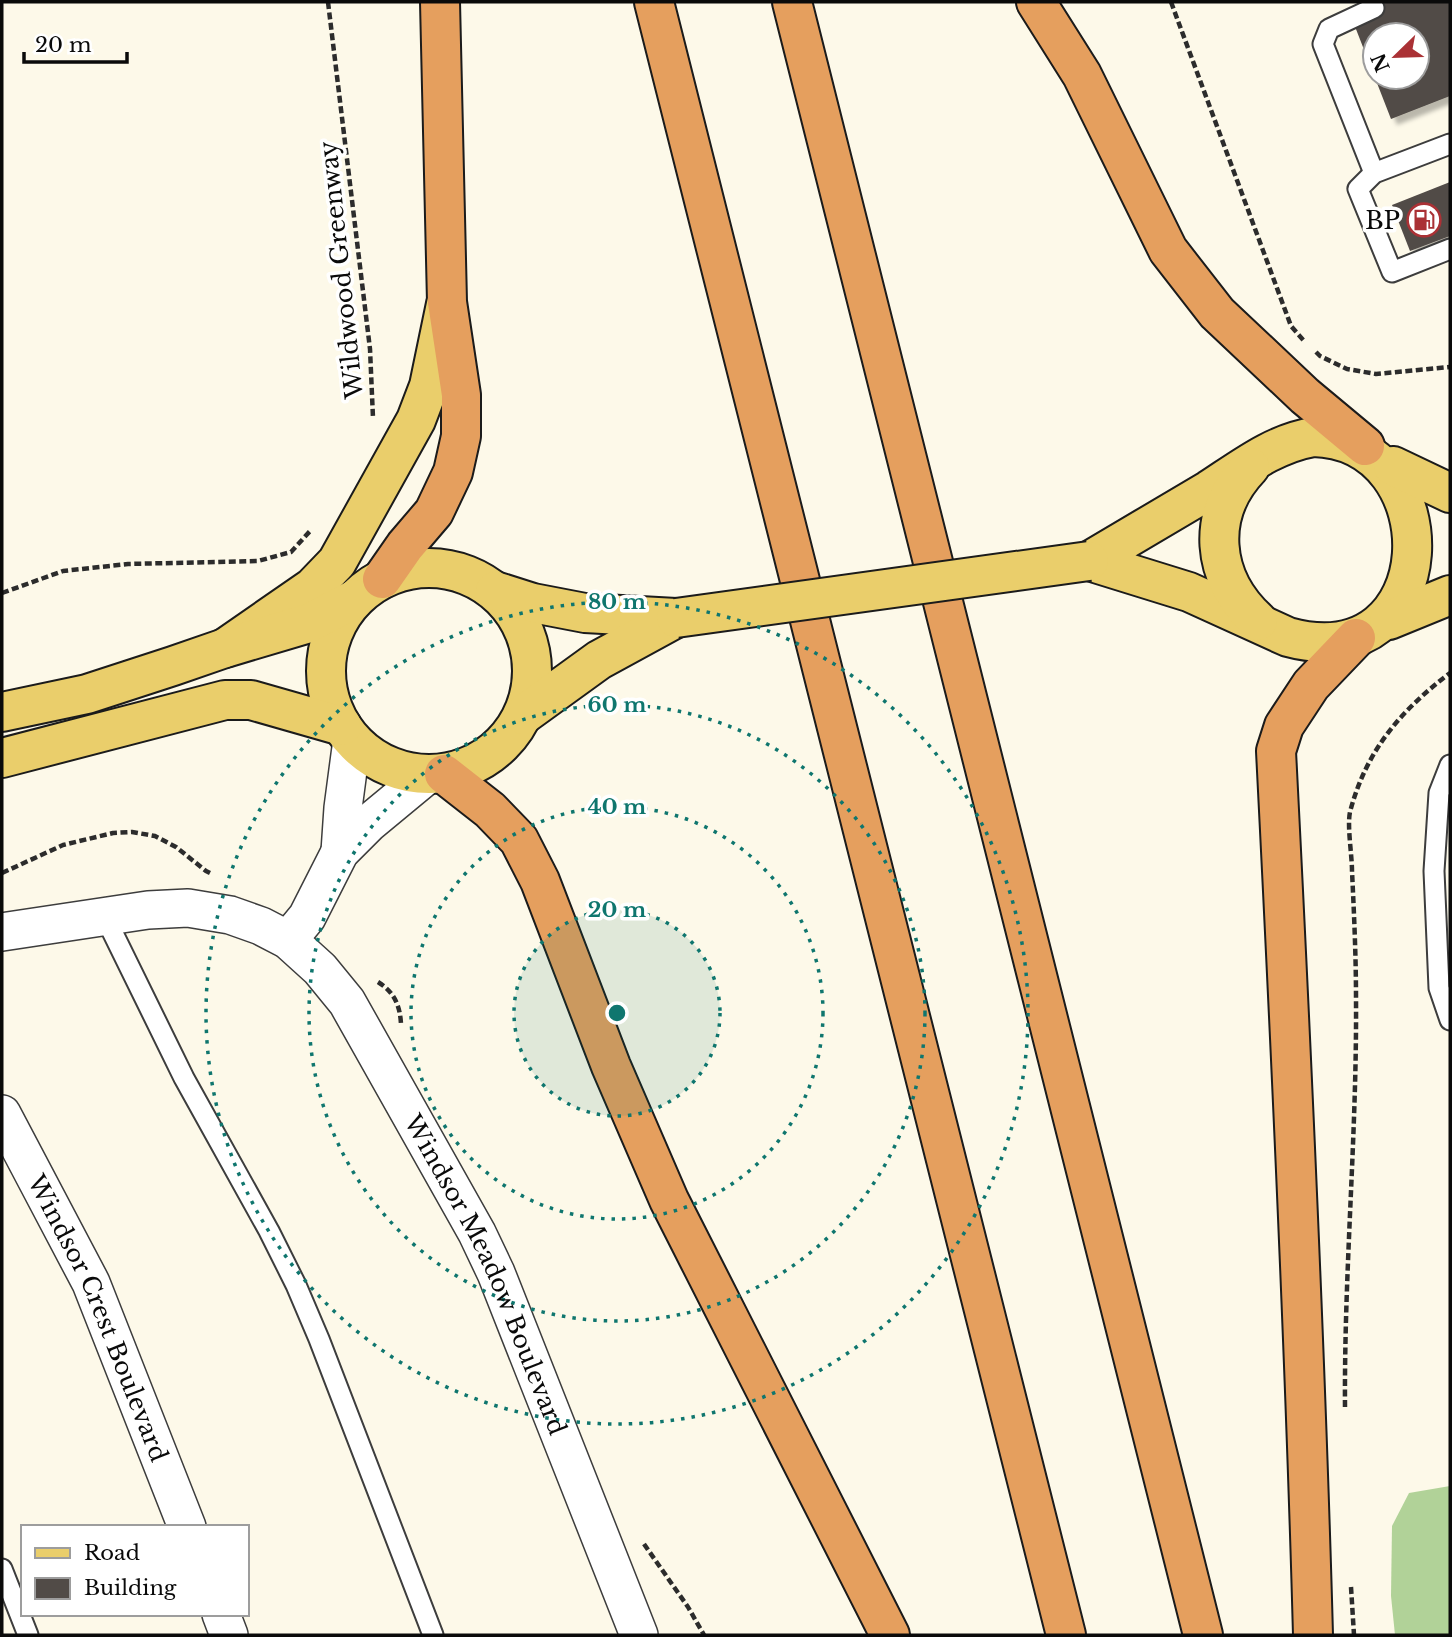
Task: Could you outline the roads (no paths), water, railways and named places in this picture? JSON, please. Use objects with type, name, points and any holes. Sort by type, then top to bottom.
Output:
[{"type":"highway","points":[[369,589],[434,512],[453,472],[461,436],[461,395],[447,302],[440,2]]},
{"type":"highway","points":[[654,2],[1066,1635]]},
{"type":"highway","points":[[792,2],[1203,1635]]},
{"type":"highway","points":[[1036,2],[1082,75],[1168,250],[1217,313],[1305,396],[1379,456]]},
{"type":"highway","points":[[1312,1635],[1309,1487],[1289,981],[1276,751],[1284,726],[1311,685],[1371,629]]},
{"type":"highway","points":[[436,774],[490,810],[519,840],[540,881],[611,1066],[669,1200],[890,1635]]},
{"type":"main road","points":[[225,648],[313,587],[337,562],[416,420],[429,386],[447,302]]},
{"type":"main road","points":[[495,591],[533,603],[585,613],[676,618],[1089,561],[1264,454],[1296,440],[1313,437],[1340,438],[1450,493]]},
{"type":"main road","points":[[1264,454],[1239,478],[1230,493],[1223,509],[1219,544],[1221,561],[1234,594],[1257,620],[1272,630]]},
{"type":"main road","points":[[1371,629],[1405,602],[1418,579],[1425,545],[1421,510],[1405,479],[1379,456]]},
{"type":"main road","points":[[1089,561],[1189,593],[1304,642],[1339,642],[1450,595]]},
{"type":"main road","points":[[2,712],[87,694],[309,623],[397,572],[448,569],[480,581],[507,603],[525,632],[533,665],[529,699],[515,730],[504,743],[477,764],[436,774],[394,769],[371,756],[347,733],[334,711],[329,694],[327,660],[336,627],[344,613],[369,589]]},
{"type":"main road","points":[[523,715],[599,660],[676,618]]},
{"type":"main road","points":[[2,758],[225,700],[251,700],[279,707],[347,733]]},
{"type":"street","points":[[340,852],[347,733]]},
{"type":"street","points":[[288,940],[307,916],[340,852],[369,823],[436,774]]},
{"type":"street","name":"Windsor Meadow Boulevard","points":[[2,932],[148,910],[188,908],[230,915],[261,926],[288,940],[320,969],[347,1002],[477,1233],[501,1286],[639,1635]]},
{"type":"street","name":"Windsor Crest Boulevard","points":[[2,1114],[91,1283],[186,1525]]},
{"type":"street","points":[[222,1616],[229,1635]]},
{"type":"lane","points":[[1374,8],[1329,29],[1323,44],[1374,173]]},
{"type":"lane","points":[[1450,144],[1374,173],[1358,188],[1392,272],[1450,248]]},
{"type":"lane","points":[[1450,765],[1439,793],[1442,871],[1439,988],[1450,1020]]},
{"type":"lane","points":[[105,917],[184,1078],[296,1285],[433,1635]]},
{"type":"lane","points":[[2,1569],[28,1635]]},
{"type":"place","name":"BP","points":[[1424,220]]}]
